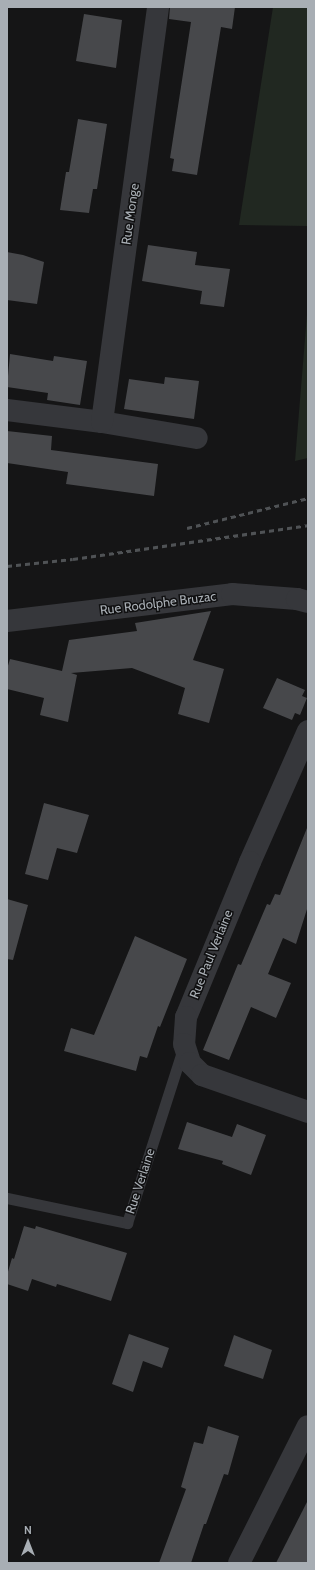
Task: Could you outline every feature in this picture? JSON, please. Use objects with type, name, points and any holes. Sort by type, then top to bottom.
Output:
[{"type":"street","name":"Rue Monge","points":[[102,422],[158,7]]},
{"type":"street","points":[[7,410],[102,422],[197,438]]},
{"type":"street","name":"Rue Rodolphe Bruzac","points":[[7,620],[232,594],[297,599],[308,602]]},
{"type":"street","name":"Rue Paul Verlaine","points":[[308,731],[250,862],[186,1018],[184,1044],[190,1063],[202,1075],[308,1112]]},
{"type":"street","points":[[239,1563],[308,1426]]},
{"type":"lane","name":"Rue Verlaine","points":[[7,1198],[127,1223],[184,1044]]},
{"type":"shaded area","points":[[273,7],[308,7],[308,226],[239,225]]},
{"type":"shaded area","points":[[308,302],[308,458],[295,461]]},
{"type":"building","points":[[170,7],[235,7],[232,29],[221,27],[197,175],[172,171],[174,159],[170,158],[191,22],[169,19]]},
{"type":"building","points":[[84,14],[122,20],[116,68],[76,61]]},
{"type":"building","points":[[78,119],[107,124],[97,189],[93,189],[89,213],[60,210],[66,172],[69,172]]},
{"type":"building","points":[[148,245],[197,252],[195,265],[230,269],[224,307],[200,304],[202,291],[142,281]]},
{"type":"building","points":[[7,252],[23,255],[44,262],[37,304],[7,300]]},
{"type":"building","points":[[10,354],[53,361],[54,356],[87,361],[80,405],[47,400],[48,393],[7,387]]},
{"type":"building","points":[[165,377],[199,381],[194,419],[124,409],[129,379],[164,384]]},
{"type":"building","points":[[7,431],[52,436],[51,450],[158,464],[154,496],[66,484],[68,472],[7,463]]},
{"type":"building","points":[[211,611],[193,660],[224,669],[209,723],[178,714],[185,688],[132,668],[71,673],[77,675],[68,722],[40,715],[44,698],[7,689],[7,669],[10,659],[62,671],[69,640],[137,631],[135,623]]},
{"type":"building","points":[[277,678],[305,690],[302,696],[307,698],[300,715],[295,713],[292,720],[263,708]]},
{"type":"building","points":[[44,803],[89,815],[77,853],[57,848],[48,880],[25,874]]},
{"type":"building","points":[[307,828],[308,906],[296,944],[283,938],[268,974],[291,983],[276,1018],[251,1007],[229,1060],[203,1050],[238,964],[241,965],[267,904],[270,905],[275,894],[280,895]]},
{"type":"building","points":[[7,899],[28,905],[13,960],[7,959]]},
{"type":"building","points":[[135,936],[187,959],[160,1027],[158,1026],[147,1058],[140,1056],[136,1071],[64,1051],[71,1028],[94,1035]]},
{"type":"building","points":[[187,1122],[232,1137],[237,1124],[266,1135],[251,1175],[222,1164],[223,1161],[178,1149]]},
{"type":"building","points":[[24,1226],[35,1229],[36,1226],[127,1253],[111,1301],[57,1284],[56,1287],[32,1279],[28,1291],[7,1284],[7,1275],[12,1258],[14,1259]]},
{"type":"building","points":[[129,1334],[169,1348],[162,1368],[143,1361],[133,1392],[112,1384]]},
{"type":"building","points":[[234,1335],[272,1350],[263,1379],[224,1366]]},
{"type":"building","points":[[208,1426],[239,1436],[228,1475],[224,1474],[206,1524],[204,1524],[191,1563],[159,1563],[186,1489],[181,1487],[194,1442],[203,1444]]},
{"type":"building","points":[[308,1500],[308,1563],[276,1563]]},
{"type":"railway","points":[[187,528],[308,498]]},
{"type":"railway","points":[[7,566],[73,559],[308,525]]}]
